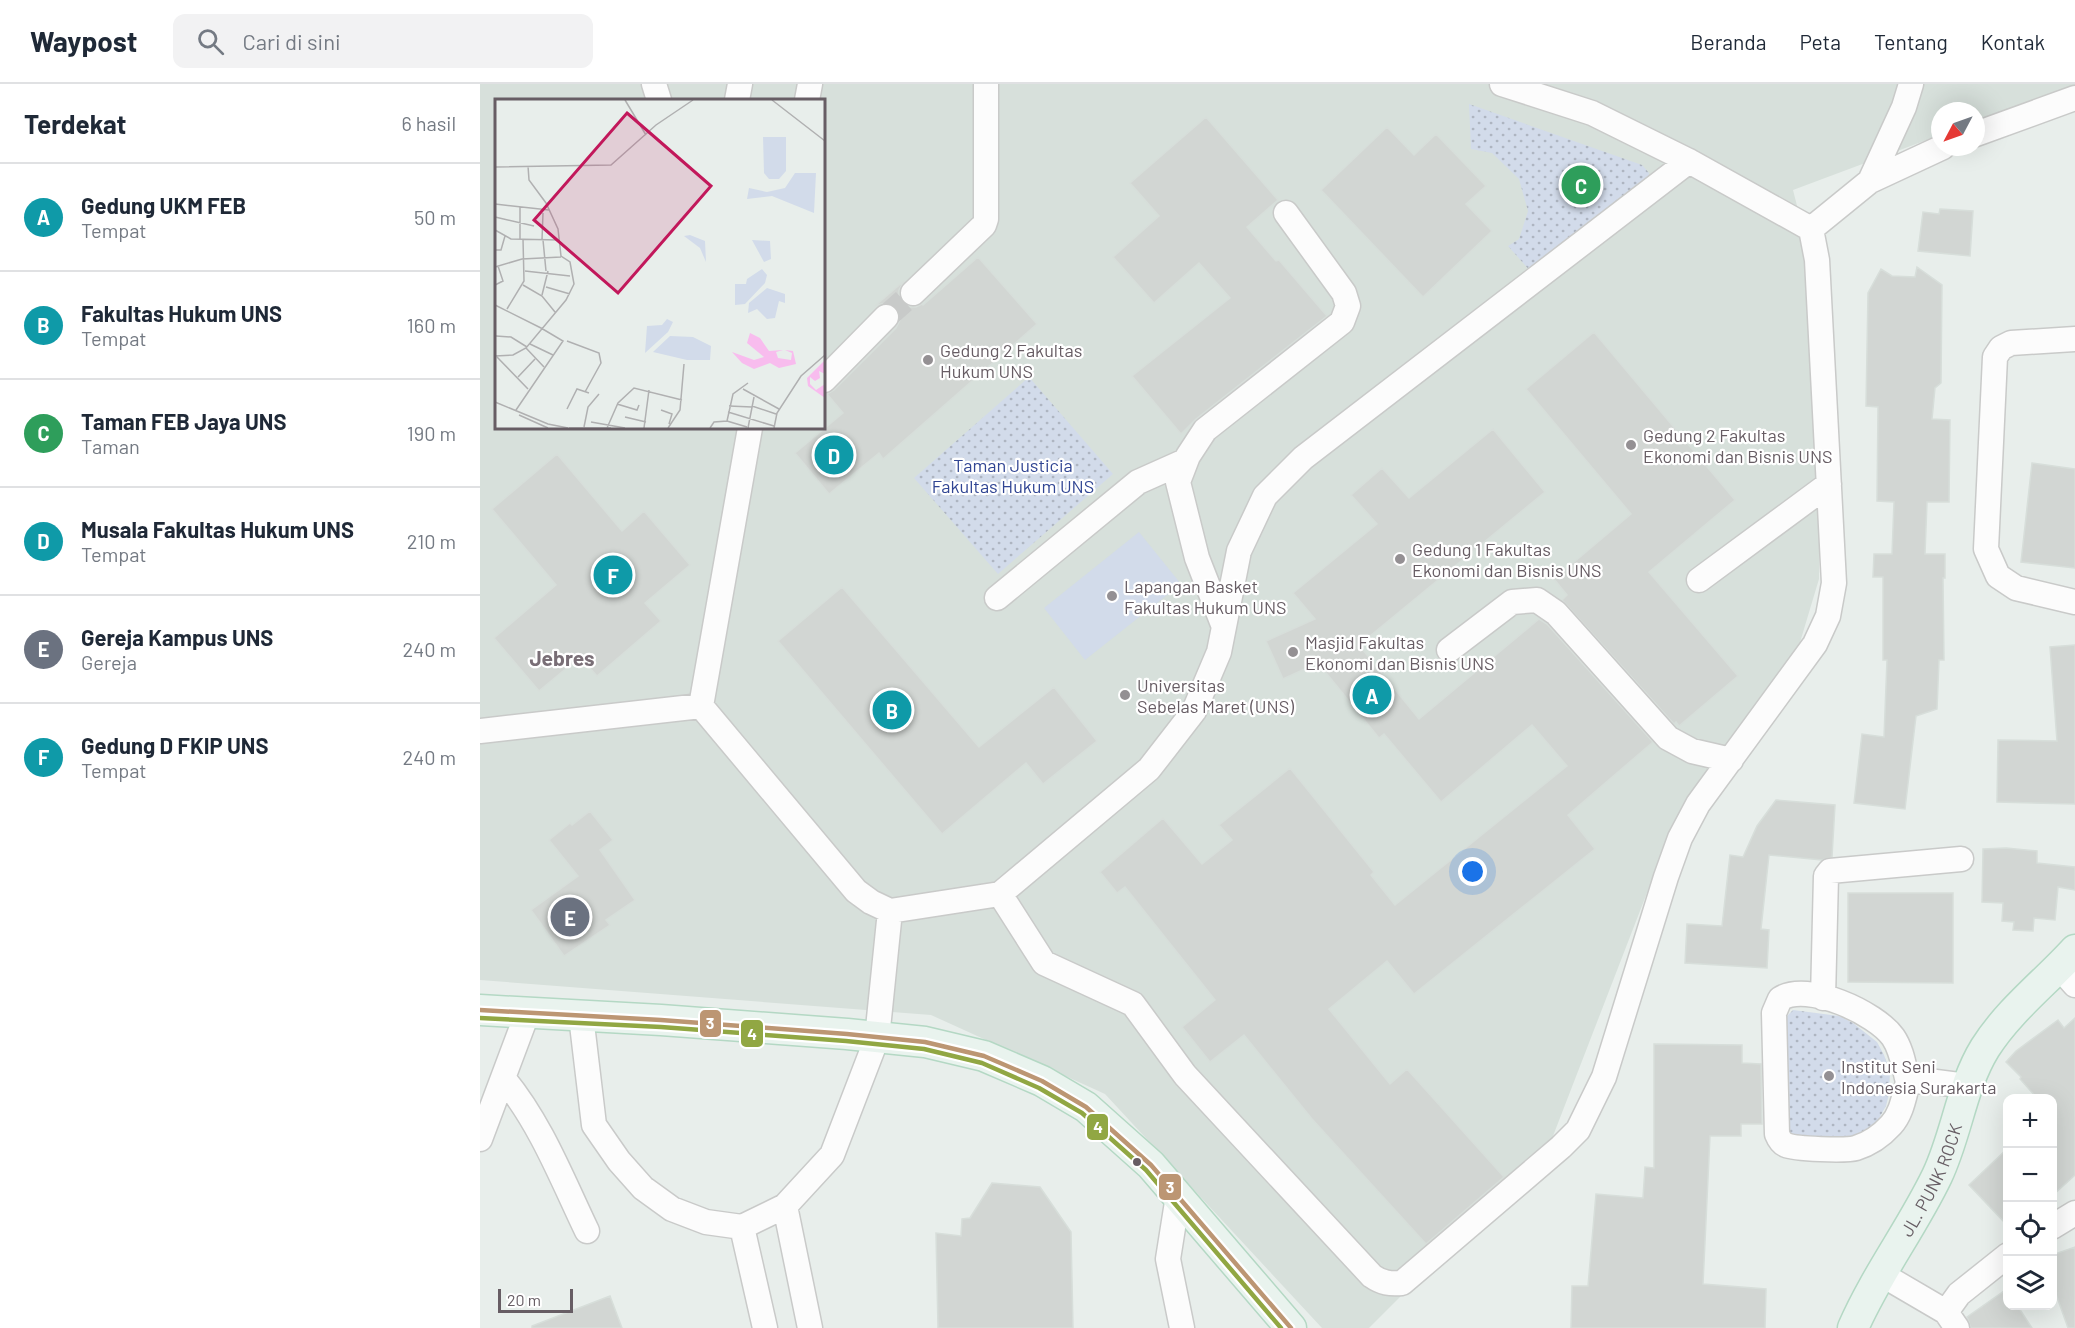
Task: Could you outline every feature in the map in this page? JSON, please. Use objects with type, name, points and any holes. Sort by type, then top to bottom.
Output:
[{"type":"main road","name":"JL. PUNK ROCK","points":[[1853,1328],[1936,1178],[1949,1150],[1973,1069],[1986,1046],[2003,1025],[2070,967]]},
{"type":"main road","points":[[480,1010],[776,1028],[925,1042],[984,1056],[1042,1081],[1086,1107],[1151,1165],[1291,1328]]},
{"type":"street","points":[[654,84],[659,99]]},
{"type":"street","points":[[737,99],[740,84]]},
{"type":"street","points":[[807,99],[810,84]]},
{"type":"street","points":[[913,292],[984,225],[986,219],[987,84]]},
{"type":"street","points":[[999,894],[1044,963],[1133,1004],[1185,1075],[1372,1276],[1381,1282],[1402,1283],[1578,1130],[1604,1077],[1680,838],[1698,804],[1798,670],[1815,644],[1828,616],[1834,583],[1817,260],[1811,229],[1689,161],[1592,113],[1502,84]]},
{"type":"street","points":[[1870,181],[1904,107],[1911,84]]},
{"type":"street","points":[[1985,131],[2075,98]]},
{"type":"street","points":[[1811,229],[1870,181],[1931,153]]},
{"type":"street","points":[[750,429],[701,706],[856,891],[871,902],[890,911],[999,894],[1149,769],[1194,711],[1219,652],[1239,551],[1265,496],[1303,458],[1689,161]]},
{"type":"street","points":[[1224,627],[1197,558],[1178,482],[1185,461],[1205,430],[1342,322],[1348,306],[1344,293],[1286,213]]},
{"type":"street","points":[[825,379],[886,317]]},
{"type":"street","points":[[2075,339],[2011,343],[2001,348],[1995,357],[1986,549],[1998,576],[2016,588],[2075,602]]},
{"type":"street","points":[[997,598],[1138,482],[1185,461]]},
{"type":"street","points":[[1699,580],[1829,484]]},
{"type":"street","points":[[1449,650],[1512,602],[1537,600],[1556,613],[1668,738],[1692,751],[1731,760]]},
{"type":"street","points":[[480,731],[701,706]]},
{"type":"street","points":[[1823,998],[1826,876],[1830,871],[1961,859]]},
{"type":"street","points":[[581,1016],[594,1125],[619,1161],[643,1188],[672,1209],[706,1222],[742,1227],[785,1206],[832,1155],[877,1038],[890,911]]},
{"type":"street","points":[[1804,994],[1856,1008],[1884,1028],[1899,1047],[1908,1082],[1901,1109],[1892,1124],[1872,1141],[1852,1149],[1799,1148],[1782,1143],[1777,1134],[1775,1007],[1780,999],[1788,995],[1804,994]]},
{"type":"street","points":[[480,1139],[528,1014]]},
{"type":"street","points":[[504,1079],[520,1098],[532,1118],[587,1231]]},
{"type":"street","points":[[1908,1082],[1928,1081],[1967,1086]]},
{"type":"street","points":[[1178,1196],[1168,1259],[1182,1328]]},
{"type":"street","points":[[785,1206],[810,1328]]},
{"type":"street","points":[[2057,1224],[2075,1213]]},
{"type":"street","points":[[742,1227],[765,1328]]},
{"type":"street","points":[[1881,1274],[1951,1320],[1959,1294],[2006,1256]]},
{"type":"shaded area","name":"Universitas Sebelas Maret (UNS)","points":[[480,84],[2075,84],[2075,86],[1985,119],[1985,102],[1931,102],[1931,138],[1793,190],[1812,265],[1820,394],[1819,579],[1792,669],[1667,841],[1548,1149],[1369,1328],[1322,1328],[1105,1094],[931,1015],[480,980]]},
{"type":"green space","points":[[1469,104],[1642,165],[1649,173],[1648,179],[1532,273],[1508,246],[1519,239],[1528,211],[1519,179],[1492,153],[1471,149]]},
{"type":"green space","name":"Taman Justicia Fakultas Hukum UNS","points":[[1029,377],[1113,474],[998,574],[914,478]]},
{"type":"green space","name":"Lapangan Basket Fakultas Hukum UNS","points":[[1139,532],[1181,584],[1085,660],[1044,608]]},
{"type":"green space","points":[[1793,1010],[1839,1016],[1853,1023],[1877,1042],[1890,1071],[1886,1106],[1874,1127],[1845,1139],[1787,1135],[1786,1017]]},
{"type":"building","points":[[1206,117],[1278,200],[1247,227],[1327,316],[1196,419],[1181,434],[1132,376],[1230,298],[1199,263],[1154,303],[1113,257],[1159,216],[1130,183]]},
{"type":"building","points":[[1387,127],[1414,155],[1436,134],[1486,186],[1466,204],[1492,231],[1423,297],[1321,190]]},
{"type":"building","points":[[1940,209],[1973,211],[1970,256],[1918,251],[1923,212],[1939,214]]},
{"type":"building","name":"Gedung 2 Fakultas Hukum UNS","points":[[978,257],[1037,324],[883,459],[879,453],[829,494],[795,453],[843,413],[827,394],[834,390],[896,328],[900,314],[896,307],[889,303],[876,305],[904,281],[899,290],[902,302],[910,307],[923,305]]},
{"type":"building","points":[[1917,267],[1942,285],[1941,383],[1935,388],[1932,419],[1950,420],[1949,502],[1927,502],[1925,554],[1945,554],[1944,660],[1939,660],[1937,709],[1916,716],[1905,809],[1854,803],[1862,734],[1884,737],[1887,660],[1883,660],[1883,577],[1873,577],[1874,554],[1892,554],[1894,502],[1877,501],[1878,407],[1866,406],[1868,293],[1881,269],[1892,276],[1915,277]]},
{"type":"building","points":[[1594,332],[1735,500],[1649,572],[1738,676],[1679,726],[1676,722],[1674,724],[1562,600],[1567,595],[1554,579],[1631,514],[1526,389]]},
{"type":"building","points":[[1493,429],[1545,492],[1359,645],[1419,719],[1539,619],[1547,624],[1653,742],[1568,815],[1595,849],[1414,994],[1387,961],[1329,1009],[1390,1084],[1407,1069],[1504,1177],[1426,1244],[1312,1119],[1244,1035],[1210,1062],[1182,1027],[1215,1000],[1125,887],[1117,893],[1100,872],[1163,818],[1202,864],[1232,840],[1219,825],[1290,768],[1374,872],[1371,875],[1395,905],[1567,766],[1532,725],[1441,802],[1384,734],[1379,738],[1318,663],[1283,679],[1266,641],[1315,619],[1293,593],[1377,524],[1351,495],[1382,468],[1409,498]]},
{"type":"building","points":[[557,454],[622,531],[644,511],[690,565],[645,603],[661,621],[597,676],[580,657],[539,691],[494,638],[556,585],[492,509]]},
{"type":"building","points":[[2032,463],[2075,469],[2075,568],[2021,562]]},
{"type":"building","points":[[842,587],[979,747],[1054,687],[1097,741],[1043,784],[1026,763],[942,834],[778,641]]},
{"type":"building","points":[[2075,645],[2075,804],[1997,802],[1998,740],[2057,741],[2050,647]]},
{"type":"building","points":[[1776,800],[1835,805],[1832,857],[1822,860],[1769,855],[1761,929],[1769,930],[1767,968],[1685,963],[1687,924],[1722,926],[1730,855],[1743,857],[1757,826]]},
{"type":"building","points":[[590,811],[613,840],[600,850],[635,900],[606,920],[610,925],[564,956],[531,910],[578,876],[549,840]]},
{"type":"building","points":[[2006,848],[2037,851],[2037,863],[2075,867],[2075,890],[2058,887],[2055,920],[2034,918],[2033,931],[2013,930],[2014,922],[2002,921],[2003,903],[1982,902],[1983,849]]},
{"type":"building","points":[[1848,893],[1953,893],[1953,983],[1848,982]]},
{"type":"building","points":[[2075,1018],[2075,1175],[2057,1191],[2057,1094],[2033,1094],[2006,1062],[2016,1051],[2058,1020],[2064,1028]]},
{"type":"building","points":[[1654,1044],[1742,1045],[1742,1063],[1761,1064],[1762,1124],[1741,1124],[1741,1136],[1710,1136],[1703,1284],[1766,1289],[1765,1328],[1571,1328],[1572,1286],[1588,1286],[1596,1194],[1643,1198],[1645,1167],[1654,1168]]},
{"type":"building","points":[[2003,1153],[2003,1221],[1969,1185]]},
{"type":"building","points":[[992,1183],[1040,1187],[1071,1232],[1073,1328],[938,1328],[936,1233],[961,1236],[962,1219],[970,1218]]},
{"type":"building","points":[[2075,1247],[2075,1328],[2068,1328],[2057,1297],[2057,1253]]},
{"type":"building","points":[[2003,1292],[2003,1310],[2020,1310],[2032,1328],[1971,1328],[1967,1317]]},
{"type":"building","points":[[610,1296],[622,1328],[532,1328],[532,1326]]},
{"type":"tunnel","points":[[886,317],[913,293]]},
{"type":"transit line","name":"3","points":[[480,1010],[661,1020],[847,1034],[925,1042],[984,1056],[1042,1081],[1086,1107],[1151,1165],[1291,1328]]},
{"type":"transit line","name":"4","points":[[480,1018],[661,1027],[846,1041],[924,1049],[982,1063],[1039,1088],[1082,1113],[1146,1170],[1281,1328]]},
{"type":"place","name":"Taman FEB Jaya UNS","points":[[1581,185]]},
{"type":"place","name":"Gedung 2 Fakultas Hukum UNS","points":[[928,360]]},
{"type":"place","name":"Gedung 2 Fakultas Ekonomi dan Bisnis UNS","points":[[1631,445]]},
{"type":"place","name":"Musala Fakultas Hukum UNS","points":[[834,455]]},
{"type":"place","name":"Gedung 1 Fakultas Ekonomi dan Bisnis UNS","points":[[1400,559]]},
{"type":"place","name":"Gedung D FKIP UNS","points":[[613,575]]},
{"type":"place","name":"Lapangan Basket Fakultas Hukum UNS","points":[[1112,596]]},
{"type":"place","name":"Masjid Fakultas Ekonomi dan Bisnis UNS","points":[[1293,652]]},
{"type":"place","name":"Universitas Sebelas Maret (UNS)","points":[[1125,695]]},
{"type":"place","name":"Gedung UKM FEB","points":[[1372,695]]},
{"type":"place","name":"Fakultas Hukum UNS","points":[[892,710]]},
{"type":"place","name":"Gereja Kampus UNS","points":[[570,917]]},
{"type":"place","name":"Institut Seni Indonesia Surakarta","points":[[1829,1076]]},
{"type":"district","name":"Jebres","points":[[562,657]]}]
